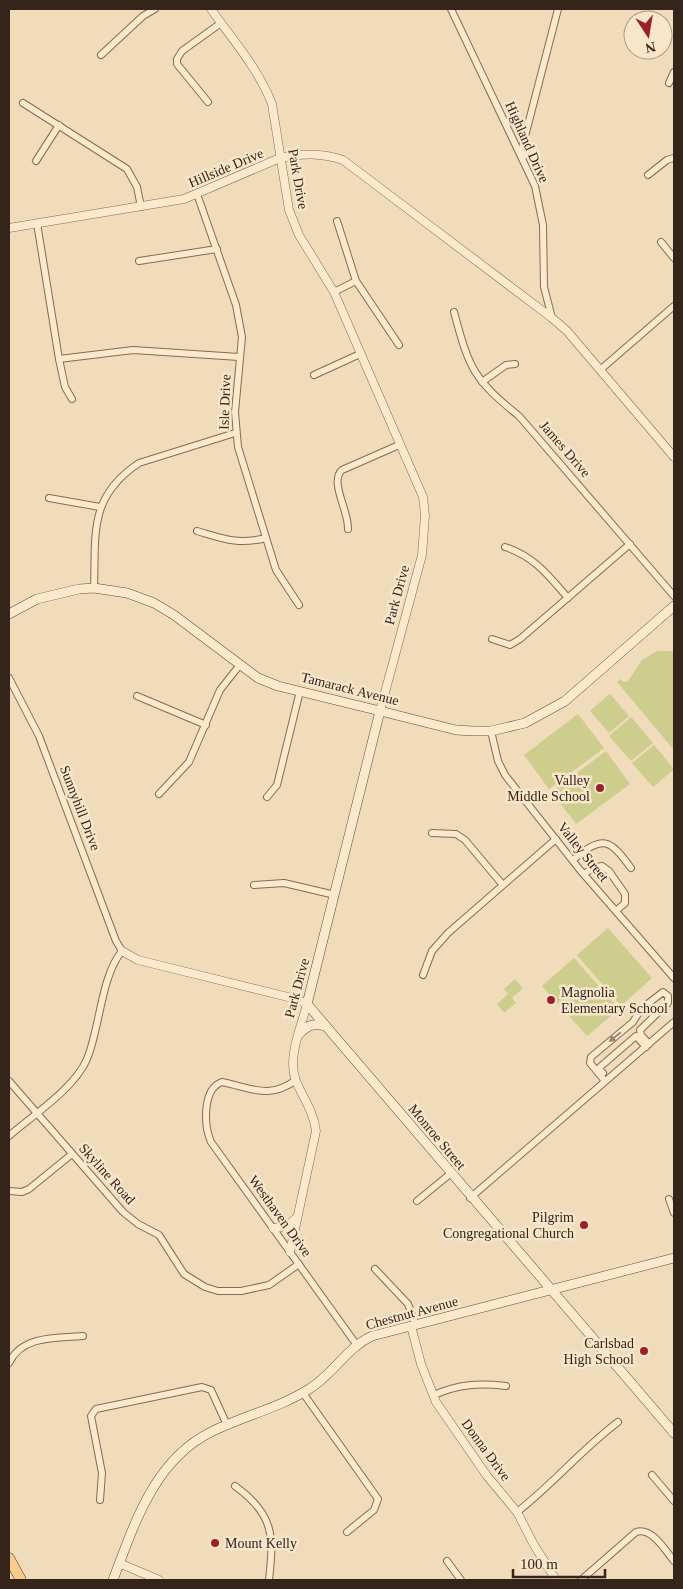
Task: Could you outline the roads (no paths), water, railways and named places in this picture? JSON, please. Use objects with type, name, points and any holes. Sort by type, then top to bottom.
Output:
[{"type":"main road","name":"Tamarack Avenue","points":[[9,614],[52,594],[94,588],[127,593],[154,603],[258,678],[300,691],[456,730],[491,730],[525,723],[566,701],[674,606]]},
{"type":"main road","name":"Park Drive","points":[[307,1004],[336,895],[380,711]]},
{"type":"main road","name":"Monroe Street","points":[[307,1004],[470,1198],[552,1290],[674,1433]]},
{"type":"main road","points":[[299,1034],[307,1026],[315,1023],[326,1026]]},
{"type":"main road","name":"Chestnut Avenue","points":[[113,1580],[154,1484],[167,1467],[194,1442],[227,1425],[302,1393],[325,1378],[356,1344],[372,1336],[674,1258]]},
{"type":"main road","points":[[9,1558],[21,1580]]},
{"type":"street","points":[[101,54],[143,16],[156,9]]},
{"type":"street","name":"Park Drive","points":[[211,9],[253,66],[267,91],[272,104],[289,210],[294,223],[334,292],[423,497],[425,515],[424,540],[380,711]]},
{"type":"street","name":"Highland Drive","points":[[451,9],[535,186],[543,224],[544,288],[552,318]]},
{"type":"street","points":[[524,161],[522,148],[558,9]]},
{"type":"street","points":[[208,102],[177,64],[177,59],[182,51],[221,23]]},
{"type":"street","points":[[669,83],[674,72]]},
{"type":"street","points":[[23,103],[127,169],[137,187],[140,207]]},
{"type":"street","points":[[36,161],[59,125]]},
{"type":"street","name":"Hillside Drive","points":[[9,228],[140,207],[198,194],[280,158],[312,154],[328,156],[352,166],[552,318]]},
{"type":"street","points":[[648,175],[667,160],[674,158]]},
{"type":"street","name":"Isle Drive","points":[[198,194],[236,306],[242,337],[239,357],[235,433],[276,570],[299,605]]},
{"type":"street","points":[[337,221],[356,281],[399,345]]},
{"type":"street","points":[[37,223],[59,359],[65,386],[72,399]]},
{"type":"street","points":[[660,242],[674,258]]},
{"type":"street","points":[[139,261],[216,249]]},
{"type":"street","points":[[334,292],[356,281]]},
{"type":"street","points":[[600,370],[674,306]]},
{"type":"street","name":"James Drive","points":[[454,312],[465,353],[473,370],[482,382],[491,393],[519,416],[674,596]]},
{"type":"street","points":[[552,318],[567,331],[674,457]]},
{"type":"street","points":[[59,359],[133,350],[239,357]]},
{"type":"street","points":[[314,375],[360,354]]},
{"type":"street","points":[[482,382],[506,365],[515,364]]},
{"type":"street","points":[[94,588],[96,521],[100,507],[111,487],[125,472],[139,463],[235,433]]},
{"type":"street","points":[[348,529],[347,512],[336,482],[337,475],[342,470],[399,445]]},
{"type":"street","points":[[49,498],[100,507]]},
{"type":"street","points":[[197,531],[238,542],[249,542],[266,538]]},
{"type":"street","points":[[492,640],[510,645],[520,640],[630,544]]},
{"type":"street","points":[[505,547],[522,552],[536,562],[568,598]]},
{"type":"street","points":[[159,794],[189,762],[220,690],[239,666]]},
{"type":"street","name":"Sunnyhill Drive","points":[[9,678],[39,736],[116,942],[122,951]]},
{"type":"street","points":[[267,797],[276,786],[300,691]]},
{"type":"street","points":[[137,696],[206,725]]},
{"type":"street","name":"Valley Street","points":[[491,730],[498,761],[505,775],[572,860],[674,978]]},
{"type":"street","points":[[432,833],[456,834],[465,840],[502,884]]},
{"type":"street","points":[[423,975],[432,951],[448,933],[556,838]]},
{"type":"street","points":[[572,860],[591,845],[606,842],[613,845],[620,852],[631,868]]},
{"type":"street","points":[[584,874],[593,868],[602,866],[609,871],[625,894],[624,903],[616,911]]},
{"type":"street","points":[[254,885],[284,883],[336,895]]},
{"type":"street","points":[[9,1136],[73,1081],[87,1060],[112,966],[122,951],[138,960],[296,999],[307,1004]]},
{"type":"street","points":[[607,1080],[590,1063],[591,1057],[628,1026],[641,1010],[663,992],[668,996],[668,1003],[640,1030],[647,1045]]},
{"type":"street","name":"Park Drive","points":[[290,1252],[316,1132],[314,1115],[296,1080],[292,1060],[307,1004]]},
{"type":"street","points":[[470,1198],[674,1022]]},
{"type":"street","points":[[628,1026],[647,1045]]},
{"type":"street","points":[[607,1080],[599,1069],[636,1036]]},
{"type":"street","name":"Skyline Road","points":[[9,1080],[123,1212],[138,1224],[159,1235],[184,1274],[205,1287],[218,1291],[241,1292],[269,1285],[299,1264]]},
{"type":"street","name":"Westhaven Drive","points":[[296,1080],[286,1088],[270,1093],[222,1082],[217,1084],[211,1090],[205,1120],[211,1142],[356,1344]]},
{"type":"street","points":[[9,1191],[22,1192],[29,1189],[72,1154]]},
{"type":"street","points":[[417,1201],[450,1174]]},
{"type":"street","points":[[670,1200],[674,1213]]},
{"type":"street","points":[[273,1228],[286,1227],[296,1218]]},
{"type":"street","points":[[375,1269],[408,1304],[413,1325]]},
{"type":"street","name":"Donna Drive","points":[[413,1325],[421,1364],[436,1402],[487,1476],[517,1512],[534,1545],[556,1580]]},
{"type":"street","points":[[9,1363],[14,1352],[44,1338],[83,1336]]},
{"type":"street","points":[[434,1395],[450,1388],[468,1384],[506,1386]]},
{"type":"street","points":[[100,1500],[102,1473],[91,1416],[96,1409],[202,1387],[211,1390],[227,1425]]},
{"type":"street","points":[[302,1393],[378,1499],[374,1510],[347,1532]]},
{"type":"street","points":[[517,1512],[546,1489],[589,1444],[618,1422]]},
{"type":"street","points":[[652,1475],[674,1500]]},
{"type":"street","points":[[236,1486],[250,1496],[270,1529],[273,1546],[268,1580]]},
{"type":"street","points":[[581,1580],[636,1532],[641,1531],[651,1534],[674,1561]]},
{"type":"street","points":[[447,1561],[461,1580]]},
{"type":"street","points":[[119,1563],[159,1580]]},
{"type":"place","name":"Valley Middle School","points":[[600,788]]},
{"type":"place","name":"Magnolia Elementary School","points":[[551,1000]]},
{"type":"place","name":"Pilgrim Congregational Church","points":[[584,1225]]},
{"type":"place","name":"Carlsbad High School","points":[[644,1351]]},
{"type":"place","name":"Mount Kelly","points":[[215,1543]]}]
